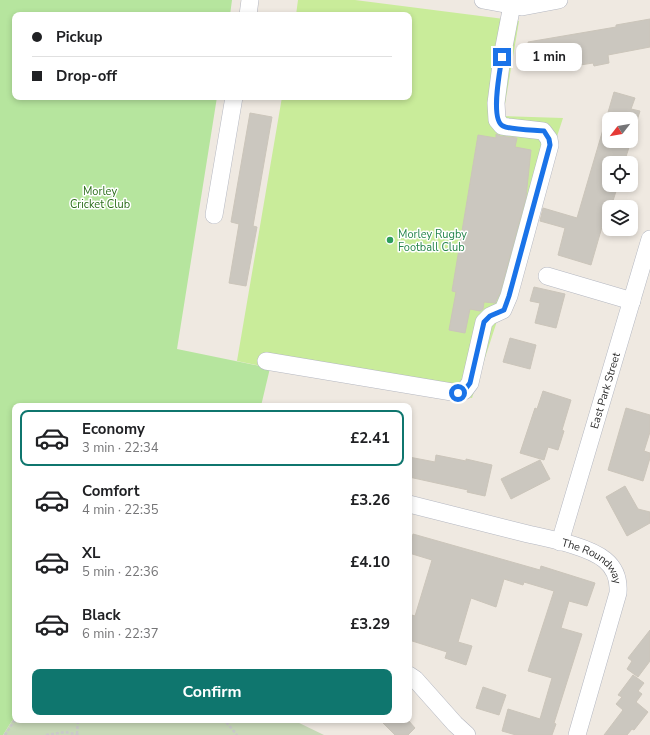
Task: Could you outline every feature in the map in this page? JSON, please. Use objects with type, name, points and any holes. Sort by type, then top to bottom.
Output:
[{"type":"street","points":[[248,12],[250,0]]},
{"type":"street","points":[[483,0],[519,4],[559,0]]},
{"type":"street","points":[[266,361],[458,393],[464,391],[470,383],[484,322],[490,316],[504,310],[509,296],[550,145],[549,139],[544,131],[502,126],[497,120],[496,102],[502,57],[519,4]]},
{"type":"street","points":[[214,215],[233,100]]},
{"type":"street","name":"East Park Street","points":[[560,542],[650,239]]},
{"type":"street","points":[[547,276],[632,300]]},
{"type":"street","name":"The Roundway","points":[[412,505],[560,542],[596,554],[615,570],[618,582],[618,593],[577,735]]},
{"type":"street","points":[[412,677],[467,735]]},
{"type":"path","points":[[5,735],[13,723]]},
{"type":"path","points":[[46,735],[65,732],[78,734],[78,723]]},
{"type":"path","points":[[227,723],[238,735]]},
{"type":"green space","name":"Morley Cricket Club","points":[[0,0],[232,0],[230,12],[12,12],[12,100],[217,100],[177,349],[270,368],[262,403],[12,403],[12,721],[3,735],[0,735]]},
{"type":"green space","name":"Morley Rugby Football Club","points":[[298,0],[355,0],[519,21],[503,116],[563,118],[472,398],[270,368],[237,361],[281,100],[412,100],[412,12],[296,12]]},
{"type":"green space","points":[[12,721],[12,723],[299,723],[324,735],[3,735]]},
{"type":"building","points":[[650,19],[650,47],[608,55],[609,63],[594,66],[593,63],[555,69],[554,63],[521,67],[522,49],[529,48],[528,42],[616,27],[616,25]]},
{"type":"building","points":[[614,92],[635,98],[631,109],[640,111],[638,117],[638,112],[608,112]]},
{"type":"building","points":[[250,113],[272,117],[253,226],[257,227],[246,286],[229,283],[239,224],[231,222]]},
{"type":"building","points":[[602,133],[602,148],[629,148],[626,156],[602,156],[602,192],[616,192],[613,200],[602,200],[602,227],[591,265],[558,255],[565,228],[540,221],[543,208],[577,218]]},
{"type":"building","name":"Morley Rugby Football Club","points":[[496,134],[500,136],[517,138],[515,147],[531,150],[526,197],[500,293],[495,303],[484,302],[483,309],[480,311],[470,309],[465,333],[449,330],[456,292],[452,291],[478,135],[496,138]]},
{"type":"building","points":[[534,287],[565,294],[556,328],[535,323],[540,303],[530,301]]},
{"type":"building","points":[[510,338],[536,345],[530,369],[503,362]]},
{"type":"building","points":[[543,391],[571,400],[558,450],[548,447],[544,460],[520,453],[535,408],[537,409]]},
{"type":"building","points":[[626,408],[650,415],[650,432],[644,451],[650,453],[650,458],[643,481],[608,470]]},
{"type":"building","points":[[436,455],[466,461],[466,459],[492,465],[485,496],[467,492],[468,490],[412,478],[412,458],[435,462]]},
{"type":"building","points":[[540,460],[550,479],[511,499],[501,479]]},
{"type":"building","points":[[625,486],[638,509],[650,512],[650,523],[627,536],[606,497]]},
{"type":"building","points":[[413,534],[540,570],[541,566],[595,583],[587,606],[569,601],[561,628],[582,634],[554,723],[556,724],[552,735],[516,735],[502,731],[508,709],[540,719],[552,678],[528,671],[554,591],[524,582],[523,585],[504,579],[496,607],[471,598],[458,642],[472,646],[466,665],[445,658],[447,652],[412,641],[412,615],[415,616],[432,560],[412,554]]},
{"type":"building","points":[[650,630],[650,661],[638,677],[627,669],[632,661],[628,658]]},
{"type":"building","points":[[633,675],[644,683],[638,691],[642,694],[636,702],[648,712],[634,730],[632,729],[627,735],[604,735],[623,710],[616,704],[622,697],[618,695]]},
{"type":"building","points":[[483,687],[506,695],[499,715],[476,708]]},
{"type":"building","points":[[383,723],[411,723],[415,728],[408,735],[395,735]]},
{"type":"place","name":"Morley Rugby Football Club","points":[[390,240]]},
{"type":"route","points":[[458,393],[464,391],[470,383],[484,322],[490,316],[504,310],[550,145],[549,139],[544,131],[502,126],[497,120],[496,102],[502,57]]}]
